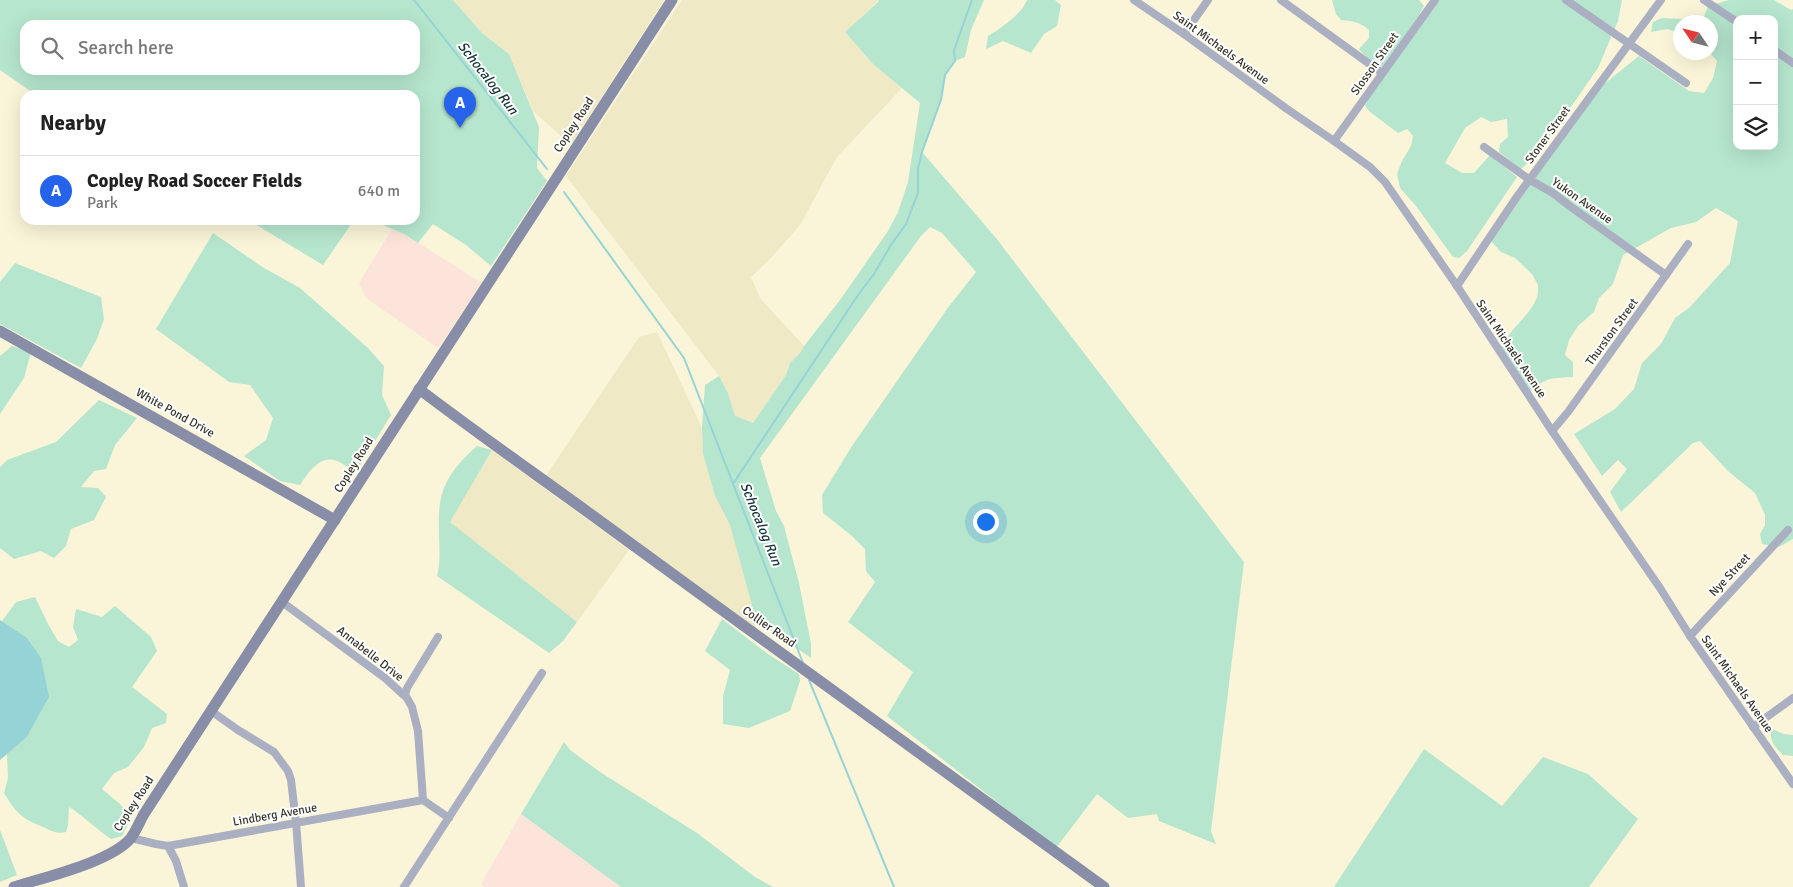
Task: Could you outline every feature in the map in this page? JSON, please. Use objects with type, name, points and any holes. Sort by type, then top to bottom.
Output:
[{"type":"street","name":"Copley Road","points":[[14,887],[90,863],[116,850],[131,838],[144,814],[672,0]]},
{"type":"street","name":"Saint Michaels Avenue","points":[[1134,0],[1334,141],[1370,168],[1385,182],[1660,588],[1690,636],[1793,784]]},
{"type":"street","points":[[1184,34],[1208,0]]},
{"type":"street","points":[[1281,0],[1382,73]]},
{"type":"street","points":[[1566,0],[1686,83]]},
{"type":"street","name":"Stoner Street","points":[[1457,286],[1530,180],[1661,0]]},
{"type":"street","points":[[1704,0],[1733,19]]},
{"type":"street","name":"Slosson Street","points":[[1334,141],[1430,2]]},
{"type":"street","points":[[1778,53],[1793,63]]},
{"type":"street","name":"Yukon Avenue","points":[[1484,147],[1530,180],[1553,193],[1666,275]]},
{"type":"street","name":"Thurston Street","points":[[1552,431],[1568,412],[1688,244]]},
{"type":"street","name":"White Pond Drive","points":[[0,331],[335,520]]},
{"type":"street","name":"Collier Road","points":[[419,389],[1104,887]]},
{"type":"street","name":"Nye Street","points":[[1690,636],[1788,530]]},
{"type":"street","name":"Annabelle Drive","points":[[282,602],[405,695],[412,707],[418,731],[423,800]]},
{"type":"street","points":[[405,695],[407,688],[438,637]]},
{"type":"street","points":[[404,887],[542,673]]},
{"type":"street","points":[[1753,727],[1793,698]]},
{"type":"street","points":[[211,711],[274,752],[288,770],[296,822],[301,887]]},
{"type":"street","points":[[423,800],[449,818]]},
{"type":"street","name":"Lindberg Avenue","points":[[131,838],[168,846],[423,800]]},
{"type":"street","points":[[168,846],[176,861],[184,887]]},
{"type":"shaded area","points":[[453,0],[664,0],[571,145],[533,111],[509,54],[483,34]]},
{"type":"shaded area","points":[[682,0],[879,0],[845,32],[873,64],[902,88],[837,157],[800,225],[771,258],[751,277],[760,298],[804,346],[790,363],[786,375],[753,423],[735,416],[728,393],[719,376],[566,176]]},
{"type":"shaded area","points":[[392,229],[404,234],[482,283],[438,348],[366,298],[359,283]]},
{"type":"shaded area","points":[[657,332],[702,428],[703,454],[715,496],[730,525],[756,620],[756,634],[543,480],[639,337]]},
{"type":"shaded area","points":[[492,450],[628,549],[577,622],[449,522]]},
{"type":"shaded area","points":[[521,814],[621,887],[484,887],[481,884]]},
{"type":"green space","points":[[0,0],[453,0],[483,34],[509,54],[539,127],[537,168],[547,181],[491,266],[466,245],[433,224],[418,243],[404,234],[383,225],[420,225],[420,90],[29,90],[0,70]]},
{"type":"green space","points":[[879,0],[984,0],[971,30],[965,57],[955,61],[945,75],[941,100],[922,152],[996,238],[1244,562],[1211,831],[1216,844],[1159,821],[1157,814],[1128,818],[1097,794],[1056,848],[887,716],[913,672],[848,622],[875,582],[866,571],[865,549],[823,513],[822,495],[852,446],[947,309],[976,272],[942,233],[930,227],[921,236],[760,458],[776,511],[784,526],[799,583],[811,644],[811,658],[756,620],[730,525],[715,496],[703,454],[702,428],[705,385],[719,376],[728,393],[735,416],[753,423],[786,375],[790,363],[800,353],[840,300],[888,231],[898,212],[908,182],[920,103],[873,64],[845,32]]},
{"type":"green space","points":[[1027,0],[1055,0],[1061,5],[1057,26],[1044,34],[1031,53],[1003,41],[986,49],[988,36],[1016,16]]},
{"type":"green space","points":[[1332,0],[1419,0],[1424,6],[1384,66],[1381,67],[1368,59],[1359,49],[1369,38],[1369,30],[1356,22],[1341,20],[1336,14]]},
{"type":"green space","points":[[1438,0],[1622,0],[1618,21],[1598,68],[1538,154],[1521,169],[1499,152],[1500,144],[1508,137],[1507,119],[1491,122],[1481,117],[1465,128],[1445,163],[1462,173],[1474,173],[1490,155],[1517,177],[1467,251],[1459,258],[1453,257],[1416,206],[1400,188],[1397,174],[1411,146],[1413,136],[1407,129],[1398,133],[1365,106]]},
{"type":"green space","points":[[1729,0],[1774,0],[1791,10],[1793,9],[1793,539],[1779,547],[1762,544],[1760,534],[1765,525],[1765,515],[1755,493],[1729,472],[1700,441],[1693,443],[1621,512],[1610,492],[1627,469],[1618,460],[1602,476],[1574,434],[1615,409],[1634,389],[1642,363],[1661,344],[1675,318],[1689,308],[1730,263],[1738,221],[1716,208],[1696,222],[1671,228],[1623,255],[1613,284],[1599,298],[1594,312],[1578,326],[1569,340],[1565,355],[1573,362],[1573,377],[1550,379],[1540,383],[1530,392],[1501,348],[1534,304],[1538,285],[1532,274],[1515,258],[1501,252],[1491,241],[1520,198],[1604,84],[1639,56],[1689,91],[1704,93],[1713,78],[1716,60],[1718,60],[1718,15],[1705,15],[1708,6]]},
{"type":"green space","points":[[1662,18],[1673,19],[1673,31],[1667,29],[1651,32],[1653,22]]},
{"type":"green space","points":[[256,225],[351,225],[323,265]]},
{"type":"green space","points":[[213,233],[264,268],[300,288],[368,348],[384,366],[382,395],[391,415],[356,472],[337,461],[329,459],[318,463],[300,485],[280,481],[244,456],[266,440],[273,418],[250,385],[229,382],[156,329]]},
{"type":"green space","points":[[15,263],[101,297],[104,319],[97,339],[81,368],[0,324],[0,282]]},
{"type":"green space","points":[[12,346],[31,352],[24,378],[0,414],[0,356]]},
{"type":"green space","points":[[99,400],[137,418],[115,445],[106,469],[94,471],[81,487],[98,488],[106,497],[94,520],[71,529],[66,546],[54,558],[41,551],[14,559],[0,548],[0,467],[7,460],[56,442]]},
{"type":"green space","points":[[477,446],[492,450],[450,522],[577,622],[563,641],[549,653],[437,576],[439,516],[442,493],[452,473]]},
{"type":"green space","points":[[35,597],[58,641],[69,647],[78,640],[73,627],[76,609],[102,617],[115,606],[151,637],[157,651],[132,687],[167,714],[166,723],[152,728],[144,747],[128,767],[114,773],[102,789],[120,804],[131,818],[122,836],[111,839],[69,807],[66,832],[52,831],[29,821],[20,814],[4,793],[8,778],[7,754],[26,738],[2,621],[16,602]]},
{"type":"green space","points":[[722,619],[768,654],[799,674],[800,681],[790,711],[749,728],[723,724],[723,696],[730,670],[705,651]]},
{"type":"green space","points":[[1772,729],[1784,734],[1793,735],[1793,756],[1783,755],[1775,746],[1771,737]]},
{"type":"green space","points":[[564,742],[570,750],[600,772],[697,833],[755,877],[773,887],[621,887],[521,814]]},
{"type":"green space","points":[[1424,749],[1502,806],[1543,757],[1588,774],[1638,819],[1589,887],[1334,887]]},
{"type":"green space","points":[[0,830],[17,875],[0,882]]},
{"type":"water","points":[[0,620],[27,638],[41,658],[49,697],[26,738],[0,760]]},
{"type":"waterway","name":"Schocalog Run","points":[[414,0],[547,169]]},
{"type":"waterway","points":[[733,484],[906,224],[918,193],[918,169],[922,152],[941,100],[945,75],[955,61],[954,50],[972,0]]},
{"type":"waterway","name":"Schocalog Run","points":[[564,192],[684,358],[803,663]]},
{"type":"waterway","name":"Schocalog Run","points":[[809,680],[894,887]]},
{"type":"place","name":"Copley Road Soccer Fields","points":[[460,128]]}]
